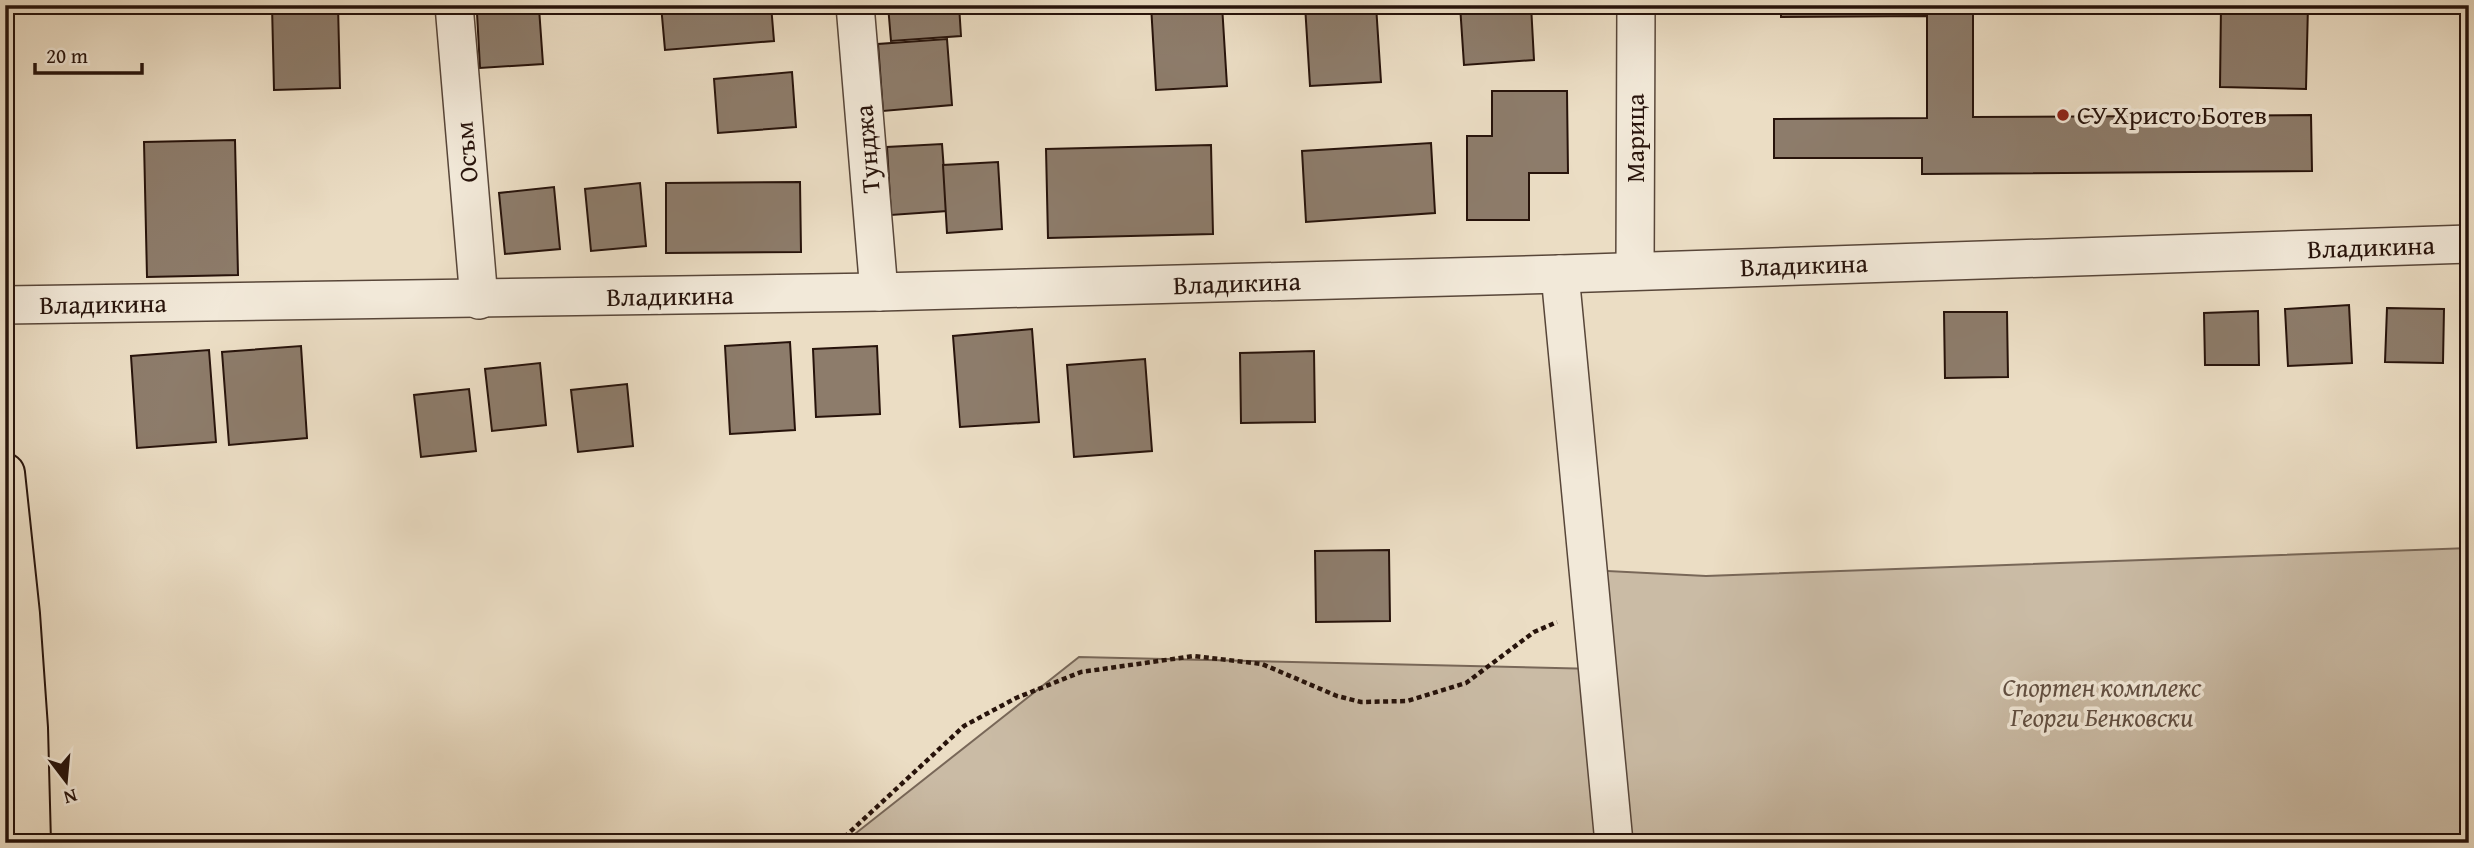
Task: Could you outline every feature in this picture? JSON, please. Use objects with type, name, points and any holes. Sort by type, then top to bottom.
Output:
[{"type":"main road","points":[[5,472],[29,728],[31,843]]},
{"type":"street","name":"Осъм","points":[[454,5],[479,300]]},
{"type":"street","name":"Тунджа","points":[[855,5],[879,292]]},
{"type":"street","name":"Марица","points":[[1635,270],[1636,5]]},
{"type":"street","name":"Владикина","points":[[5,305],[879,292],[1560,274],[2469,244]]},
{"type":"street","points":[[1560,274],[1614,843]]},
{"type":"path","points":[[838,843],[964,726],[1016,698],[1081,672],[1194,656],[1262,664],[1337,696],[1361,702],[1407,702],[1466,684],[1534,632],[1592,611]]},
{"type":"green space","name":"Спортен комплекс Георги Бенковски","points":[[2469,548],[2469,843],[849,843],[851,837],[1079,657],[1597,669],[1588,570],[1706,576]]},
{"type":"building","points":[[272,5],[338,5],[340,88],[274,90]]},
{"type":"building","points":[[661,5],[771,5],[774,41],[665,50]]},
{"type":"building","points":[[888,5],[959,5],[961,36],[891,41]]},
{"type":"building","points":[[1151,5],[1222,5],[1227,86],[1156,90]]},
{"type":"building","points":[[1305,5],[1376,5],[1381,82],[1310,86]]},
{"type":"building","points":[[1460,5],[1531,5],[1534,60],[1464,65]]},
{"type":"building","points":[[1781,5],[1973,5],[1973,117],[2311,115],[2312,171],[1922,174],[1922,158],[1774,158],[1774,119],[1927,118],[1927,16],[1781,17]]},
{"type":"building","points":[[2221,5],[2308,5],[2306,89],[2220,87]]},
{"type":"building","points":[[539,8],[543,64],[480,68],[477,13]]},
{"type":"building","points":[[947,39],[952,105],[883,111],[878,44]]},
{"type":"building","points":[[792,72],[796,127],[718,133],[714,79]]},
{"type":"building","points":[[1492,91],[1567,91],[1568,173],[1529,173],[1529,220],[1467,220],[1467,136],[1492,136]]},
{"type":"building","points":[[235,140],[238,275],[147,277],[144,142]]},
{"type":"building","points":[[1431,143],[1435,213],[1306,222],[1302,151]]},
{"type":"building","points":[[942,144],[947,211],[891,215],[887,147]]},
{"type":"building","points":[[1211,145],[1213,234],[1048,238],[1046,149]]},
{"type":"building","points":[[998,162],[1002,229],[947,233],[943,165]]},
{"type":"building","points":[[800,182],[801,252],[666,253],[666,183]]},
{"type":"building","points":[[640,183],[646,246],[591,251],[585,189]]},
{"type":"building","points":[[554,187],[560,249],[505,254],[499,193]]},
{"type":"building","points":[[2349,305],[2352,363],[2288,366],[2285,309]]},
{"type":"building","points":[[2387,308],[2444,309],[2443,363],[2385,362]]},
{"type":"building","points":[[2258,311],[2259,365],[2205,365],[2204,313]]},
{"type":"building","points":[[1944,312],[2007,312],[2008,377],[1945,378]]},
{"type":"building","points":[[1032,329],[1039,422],[960,427],[953,336]]},
{"type":"building","points":[[790,342],[795,430],[730,434],[725,346]]},
{"type":"building","points":[[301,346],[307,438],[229,445],[222,352]]},
{"type":"building","points":[[877,346],[880,414],[816,417],[813,349]]},
{"type":"building","points":[[209,350],[216,442],[137,448],[131,356]]},
{"type":"building","points":[[1314,351],[1315,422],[1241,423],[1240,353]]},
{"type":"building","points":[[1145,359],[1152,451],[1074,457],[1067,365]]},
{"type":"building","points":[[540,363],[546,425],[492,431],[485,369]]},
{"type":"building","points":[[627,384],[633,446],[578,452],[571,390]]},
{"type":"building","points":[[469,389],[476,451],[421,457],[414,395]]},
{"type":"building","points":[[1389,550],[1390,621],[1316,622],[1315,551]]},
{"type":"place","name":"СУ Христо Ботев","points":[[2063,115]]}]
